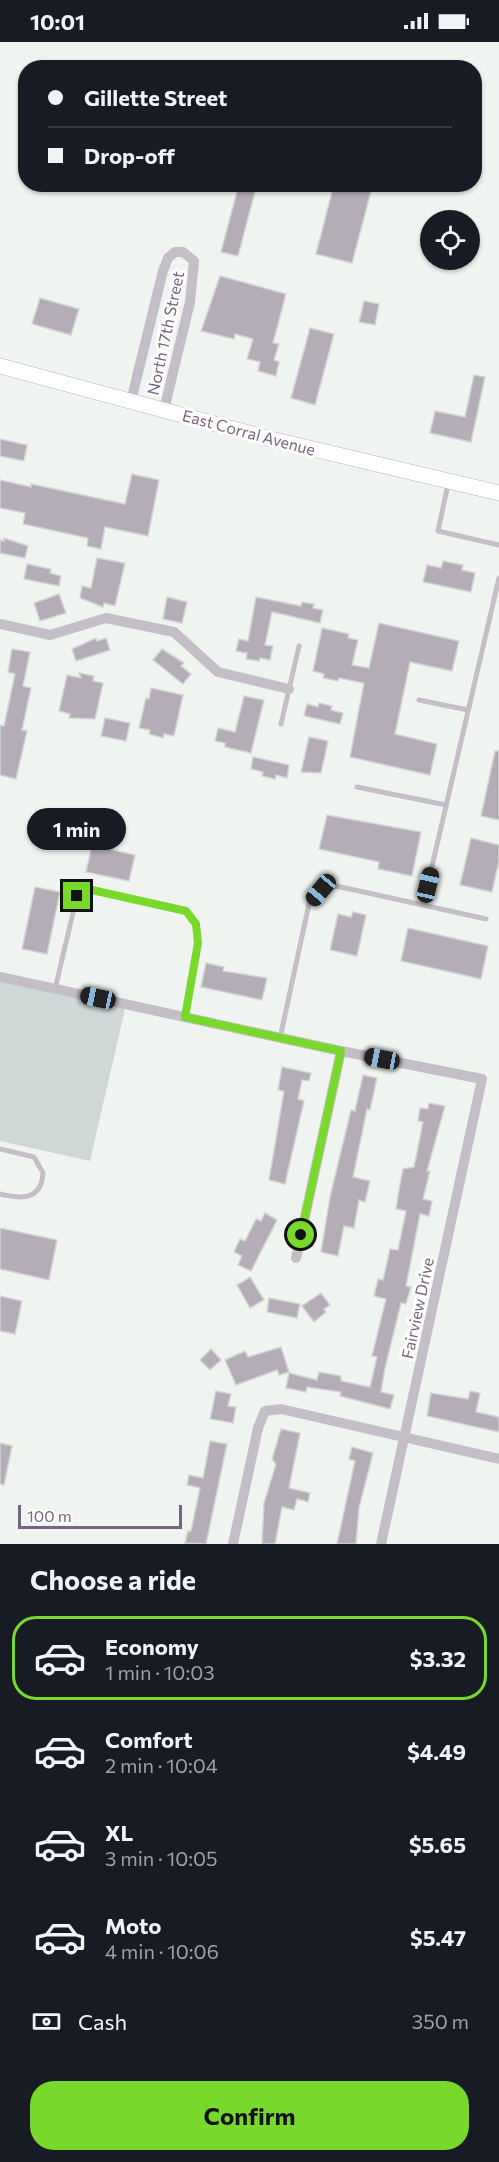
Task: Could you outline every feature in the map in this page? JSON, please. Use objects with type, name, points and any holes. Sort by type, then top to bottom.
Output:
[{"type":"main road","name":"East Corral Avenue","points":[[0,366],[164,410],[499,494]]},
{"type":"street","name":"North 17th Street","points":[[131,401],[163,271],[168,258],[175,252],[183,252],[194,261],[190,302],[164,410]]},
{"type":"street","points":[[0,624],[50,635],[106,618],[174,632],[218,672],[289,689]]},
{"type":"street","points":[[0,976],[341,1051],[296,1258]]},
{"type":"street","name":"Fairview Drive","points":[[341,1051],[482,1079],[381,1544]]},
{"type":"street","points":[[233,1544],[258,1428],[265,1411],[281,1409],[405,1435],[499,1459]]},
{"type":"lane","points":[[449,482],[438,531],[499,544]]},
{"type":"lane","points":[[423,905],[499,578]]},
{"type":"lane","points":[[491,611],[499,612]]},
{"type":"lane","points":[[281,724],[298,646]]},
{"type":"lane","points":[[419,700],[468,710]]},
{"type":"lane","points":[[357,786],[446,805]]},
{"type":"lane","points":[[280,1038],[309,904],[321,890],[336,886],[486,919]]},
{"type":"lane","points":[[55,989],[77,896],[92,890],[186,911],[196,924],[198,943],[185,1017]]},
{"type":"lane","points":[[0,1149],[34,1157],[43,1173],[40,1188],[32,1196],[21,1199],[0,1194]]},
{"type":"shaded area","points":[[0,982],[125,1009],[90,1161],[0,1141]]},
{"type":"building","points":[[237,192],[255,192],[238,256],[221,252]]},
{"type":"building","points":[[332,192],[371,192],[352,263],[316,254]]},
{"type":"building","points":[[220,276],[286,294],[273,343],[279,344],[274,360],[279,362],[276,376],[258,371],[260,362],[247,359],[253,339],[235,334],[234,339],[201,331]]},
{"type":"building","points":[[40,298],[79,309],[71,335],[32,324]]},
{"type":"building","points":[[364,301],[379,304],[375,325],[359,322]]},
{"type":"building","points":[[310,328],[334,334],[315,405],[291,398]]},
{"type":"building","points":[[474,375],[485,377],[471,442],[430,433],[435,411],[465,417]]},
{"type":"building","points":[[0,439],[27,445],[24,461],[0,456]]},
{"type":"building","points":[[132,474],[159,480],[148,536],[105,527],[101,549],[87,546],[88,538],[23,524],[25,513],[0,508],[0,480],[31,487],[31,484],[125,504]]},
{"type":"building","points":[[4,538],[28,546],[25,558],[0,553],[0,540],[4,541]]},
{"type":"building","points":[[97,558],[125,563],[115,606],[104,603],[103,607],[80,598],[82,586],[91,588]]},
{"type":"building","points":[[443,561],[463,565],[462,570],[475,573],[471,592],[423,582],[427,565],[441,568]]},
{"type":"building","points":[[27,564],[51,569],[50,573],[61,576],[59,586],[24,579]]},
{"type":"building","points":[[59,594],[66,613],[40,621],[34,603]]},
{"type":"building","points":[[167,597],[187,602],[182,623],[163,619]]},
{"type":"building","points":[[256,597],[301,606],[302,602],[314,604],[313,608],[323,610],[320,623],[272,612],[265,645],[273,646],[270,660],[246,659],[247,653],[236,651],[239,639],[248,641]]},
{"type":"building","points":[[379,623],[459,641],[452,671],[410,662],[395,734],[437,744],[430,775],[350,757],[364,683],[339,678],[338,681],[323,678],[324,674],[313,671],[322,628],[349,634],[348,638],[358,640],[352,665],[369,668]]},
{"type":"building","points":[[96,638],[97,641],[106,638],[110,650],[76,661],[72,649]]},
{"type":"building","points":[[12,649],[30,652],[23,686],[31,688],[22,730],[27,731],[16,779],[0,775],[0,725],[4,726],[15,674],[8,672]]},
{"type":"building","points":[[162,649],[184,663],[181,666],[191,674],[183,684],[153,660]]},
{"type":"building","points":[[79,673],[94,676],[93,681],[103,683],[95,719],[69,718],[70,714],[59,711],[67,675],[81,678]]},
{"type":"building","points":[[151,688],[183,695],[174,736],[164,734],[163,738],[149,734],[150,730],[139,728],[146,698],[149,699]]},
{"type":"building","points":[[244,696],[264,700],[251,753],[225,747],[225,743],[215,741],[218,728],[235,732]]},
{"type":"building","points":[[319,703],[332,706],[331,710],[343,713],[340,724],[304,716],[307,704],[318,707]]},
{"type":"building","points":[[105,718],[130,723],[126,741],[101,736]]},
{"type":"building","points":[[309,737],[328,741],[321,773],[301,772]]},
{"type":"building","points":[[495,751],[499,751],[499,820],[481,816]]},
{"type":"building","points":[[253,757],[289,765],[287,778],[276,775],[275,779],[262,776],[263,772],[251,769]]},
{"type":"building","points":[[327,815],[421,832],[412,876],[378,869],[379,862],[319,849]]},
{"type":"building","points":[[471,838],[499,845],[499,861],[492,892],[460,885]]},
{"type":"building","points":[[92,845],[135,855],[129,881],[86,872]]},
{"type":"building","points":[[35,887],[60,892],[47,954],[22,949]]},
{"type":"building","points":[[353,912],[366,915],[357,956],[330,950],[338,914],[351,917]]},
{"type":"building","points":[[408,928],[488,946],[481,979],[401,961]]},
{"type":"building","points":[[206,963],[224,967],[223,971],[267,978],[262,1000],[201,987]]},
{"type":"building","points":[[282,1067],[311,1073],[309,1081],[302,1080],[298,1099],[304,1101],[285,1184],[269,1180],[284,1091],[278,1090]]},
{"type":"building","points":[[363,1075],[377,1078],[370,1110],[367,1109],[353,1177],[370,1181],[365,1202],[359,1200],[354,1228],[344,1226],[338,1256],[321,1252],[330,1197],[351,1110],[355,1111]]},
{"type":"building","points":[[429,1103],[445,1106],[427,1171],[430,1171],[423,1199],[432,1201],[429,1216],[420,1214],[406,1286],[411,1287],[406,1304],[401,1303],[385,1368],[381,1392],[394,1395],[390,1409],[340,1396],[341,1392],[307,1387],[306,1392],[286,1388],[289,1373],[317,1380],[319,1372],[341,1376],[341,1381],[370,1387],[377,1357],[372,1356],[386,1299],[374,1296],[378,1279],[383,1280],[390,1249],[398,1250],[406,1211],[396,1209],[401,1178],[403,1169],[414,1167],[423,1122],[418,1121],[420,1108],[428,1109]]},
{"type":"building","points":[[265,1213],[277,1220],[251,1271],[238,1265],[242,1256],[234,1252],[240,1239],[245,1241],[256,1219],[261,1221]]},
{"type":"building","points":[[0,1228],[57,1240],[49,1280],[0,1269]]},
{"type":"building","points":[[250,1277],[264,1300],[250,1308],[237,1285]]},
{"type":"building","points":[[321,1293],[330,1305],[324,1309],[326,1312],[314,1322],[302,1306]]},
{"type":"building","points":[[0,1296],[22,1301],[15,1334],[0,1331]]},
{"type":"building","points":[[269,1298],[300,1304],[297,1318],[267,1312]]},
{"type":"building","points":[[281,1347],[289,1372],[279,1375],[277,1370],[236,1385],[225,1360],[245,1351],[248,1357]]},
{"type":"building","points":[[211,1349],[221,1360],[210,1370],[200,1360]]},
{"type":"building","points":[[216,1391],[231,1394],[228,1406],[236,1407],[233,1423],[210,1419]]},
{"type":"building","points":[[470,1391],[480,1393],[476,1412],[499,1417],[499,1432],[427,1416],[431,1393],[468,1399]]},
{"type":"building","points":[[281,1429],[300,1433],[289,1488],[310,1493],[308,1502],[297,1499],[294,1510],[282,1507],[275,1544],[262,1544],[264,1503],[276,1464],[272,1459]]},
{"type":"building","points":[[210,1441],[227,1444],[206,1544],[185,1543],[188,1531],[191,1531],[200,1488],[187,1485],[189,1475],[203,1478]]},
{"type":"building","points":[[0,1443],[12,1446],[4,1485],[0,1484]]},
{"type":"building","points":[[352,1447],[373,1453],[359,1508],[356,1544],[337,1544],[355,1461],[349,1459]]},
{"type":"route","points":[[77,896],[82,892],[92,890],[186,911],[196,924],[198,943],[185,1017],[341,1051],[301,1235]]}]
